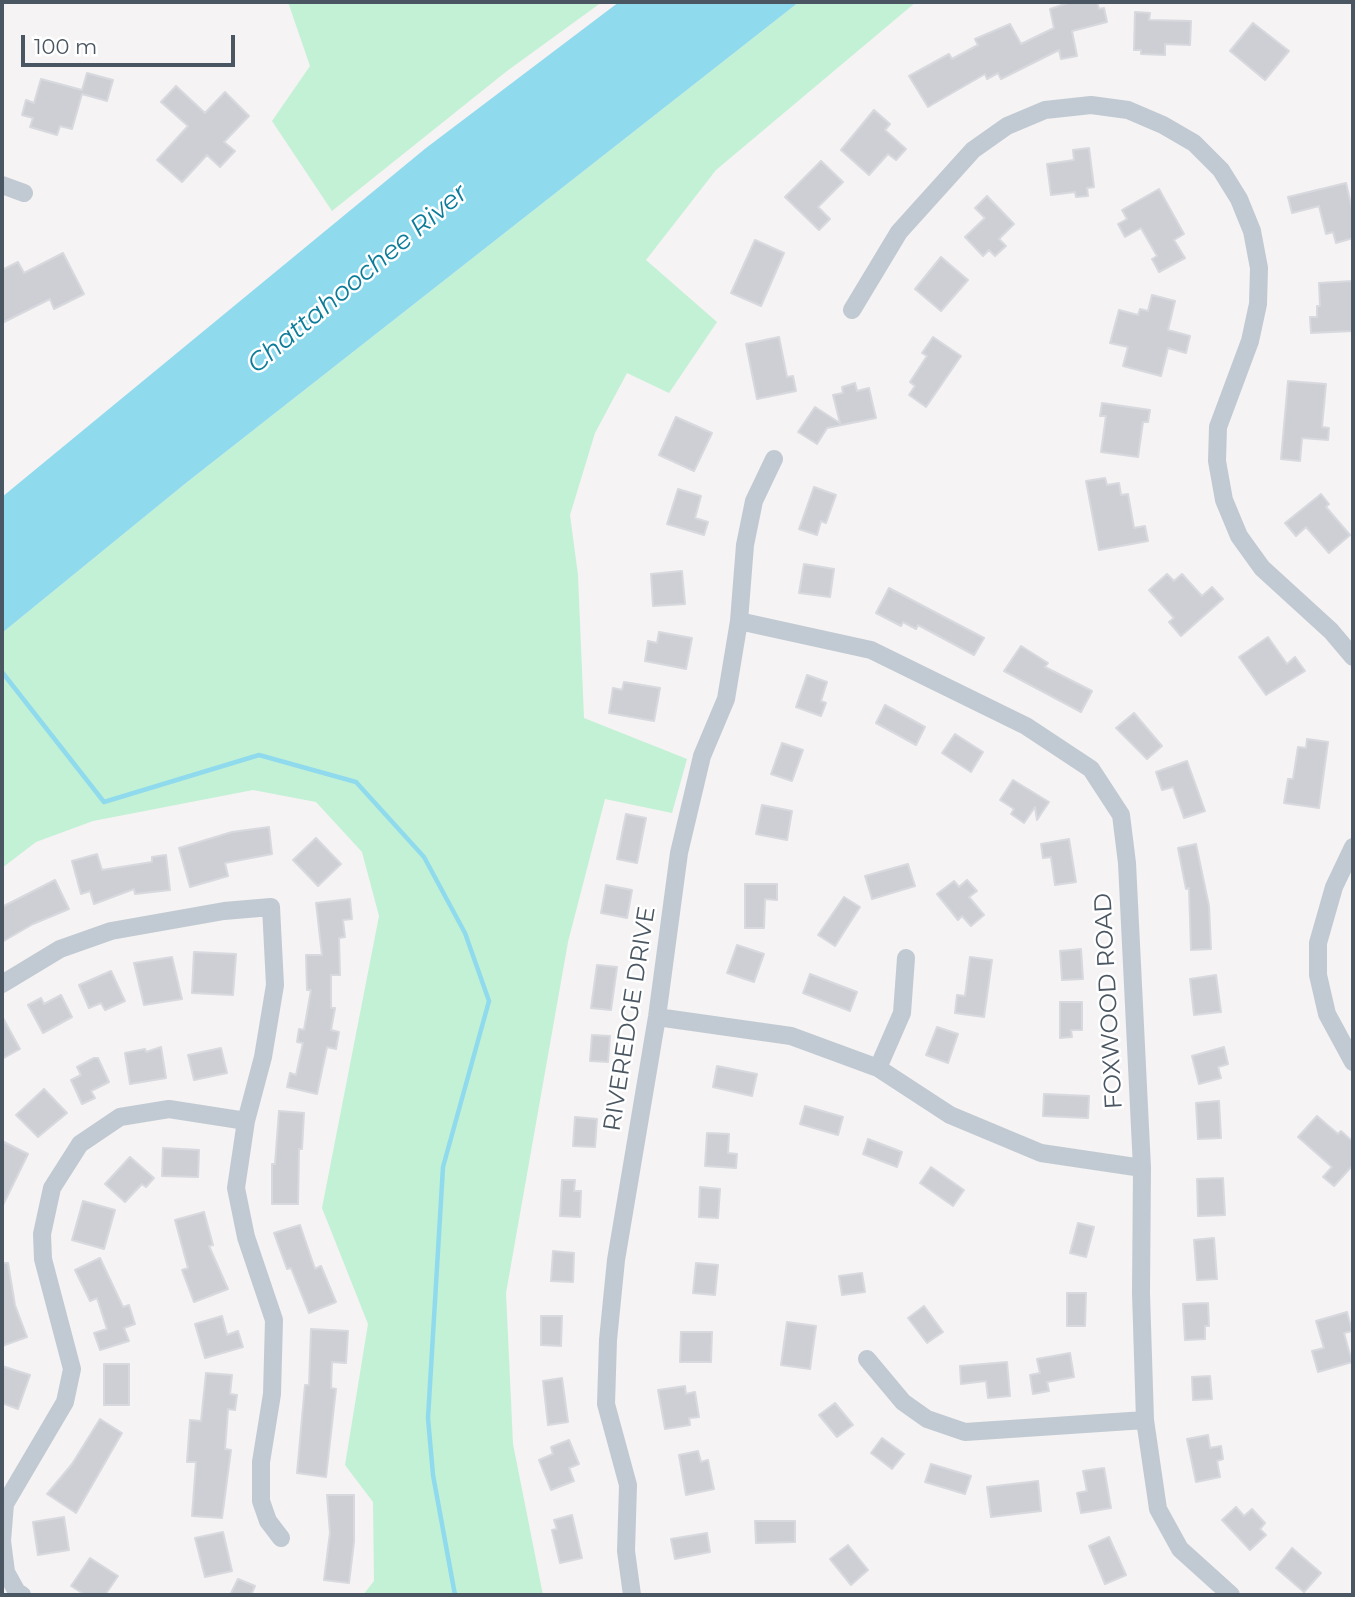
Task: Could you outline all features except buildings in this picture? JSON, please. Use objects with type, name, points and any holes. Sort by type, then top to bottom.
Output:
[{"type":"street","points":[[852,310],[899,232],[973,150],[1007,126],[1045,110],[1091,105],[1128,110],[1163,125],[1194,143],[1221,170],[1239,199],[1252,232],[1259,268],[1258,304],[1250,341],[1218,427],[1217,461],[1224,500],[1239,536],[1262,568],[1331,631],[1353,657]]},
{"type":"street","points":[[2,185],[24,193]]},
{"type":"street","name":"RIVEREDGE DRIVE","points":[[632,1595],[626,1550],[628,1485],[606,1404],[608,1340],[616,1261],[657,1017],[679,853],[702,756],[726,699],[740,621],[745,545],[754,501],[774,459]]},
{"type":"street","name":"FOXWOOD ROAD","points":[[740,621],[871,650],[1026,726],[1091,769],[1121,815],[1127,863],[1142,1168],[1141,1293],[1145,1420],[1158,1509],[1180,1549],[1231,1595]]},
{"type":"street","points":[[1353,847],[1334,887],[1318,943],[1318,975],[1327,1014],[1353,1062]]},
{"type":"street","points":[[2,984],[60,949],[111,931],[224,911],[271,907],[275,985],[263,1057],[246,1121],[236,1188],[246,1237],[274,1320],[272,1394],[261,1462],[261,1501],[268,1521],[281,1538]]},
{"type":"street","points":[[878,1068],[902,1013],[906,958]]},
{"type":"street","points":[[657,1017],[791,1036],[878,1068],[950,1115],[1041,1153],[1142,1168]]},
{"type":"street","points":[[22,1595],[17,1592],[6,1572],[2,1541],[5,1504],[65,1402],[72,1369],[43,1259],[43,1234],[52,1188],[80,1144],[120,1117],[169,1109],[246,1121]]},
{"type":"street","points":[[867,1359],[903,1402],[927,1419],[965,1433],[1145,1420]]},
{"type":"green space","points":[[288,2],[602,2],[507,71],[332,211],[272,121],[310,66]]},
{"type":"green space","points":[[799,2],[916,2],[716,170],[646,260],[717,322],[669,393],[627,373],[595,433],[570,515],[578,575],[584,718],[687,759],[672,813],[605,799],[568,942],[506,1293],[513,1444],[543,1595],[363,1595],[374,1581],[373,1502],[345,1465],[368,1324],[322,1208],[379,916],[362,852],[316,802],[253,790],[93,821],[36,842],[2,868],[2,633],[186,483]]},
{"type":"water","name":"Chattahoochee River","points":[[619,2],[799,2],[186,483],[2,633],[2,497],[426,148]]},
{"type":"waterway","points":[[2,672],[104,802],[259,755],[356,782],[424,857],[465,933],[489,1001],[443,1167],[428,1418],[433,1475],[455,1595]]}]
